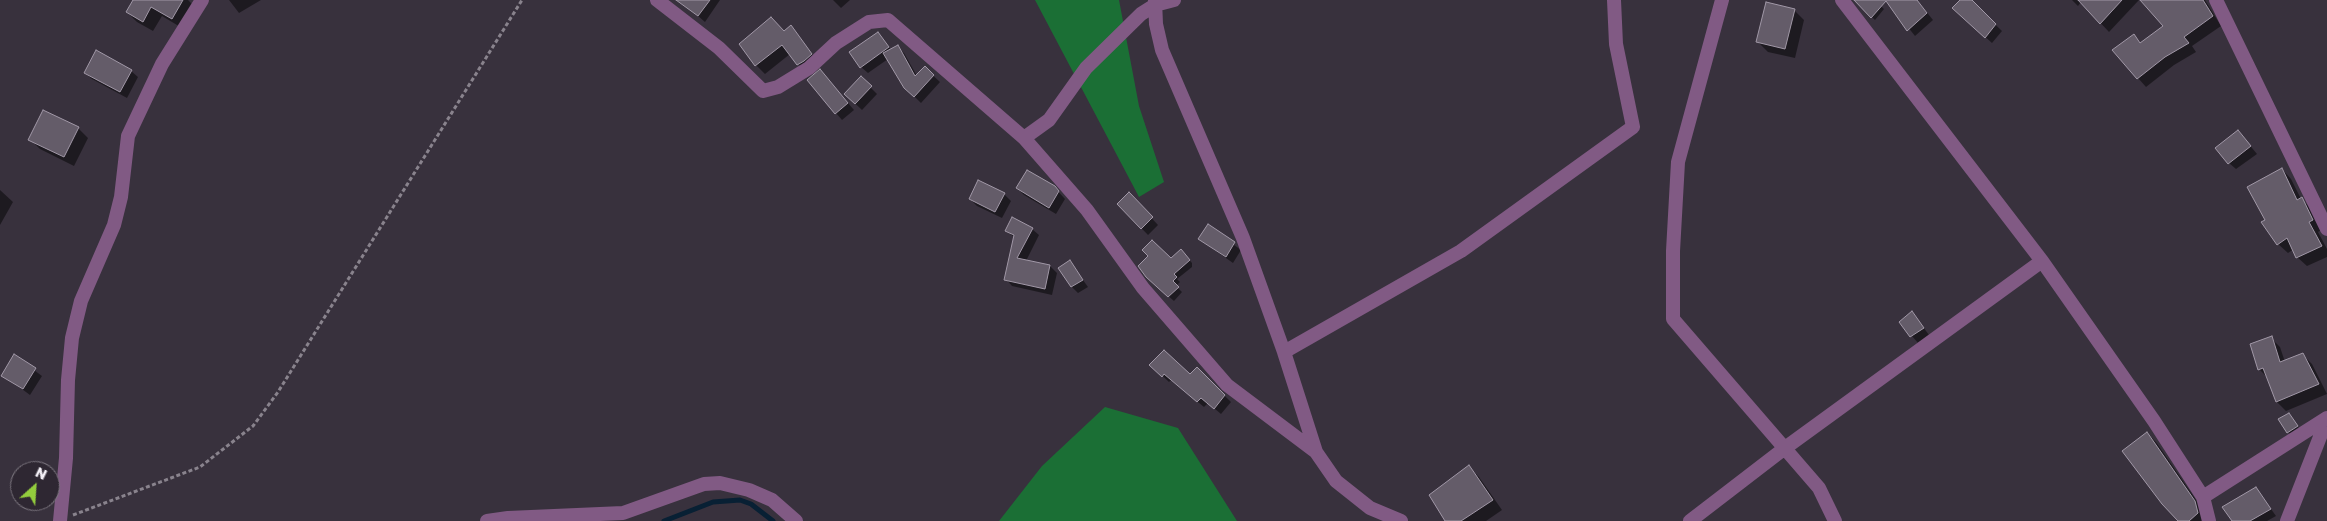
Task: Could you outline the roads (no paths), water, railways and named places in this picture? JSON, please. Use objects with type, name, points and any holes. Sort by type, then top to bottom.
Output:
[{"type":"street","points":[[60,520],[66,458],[72,338],[81,301],[114,225],[121,196],[128,136],[162,64],[202,0]]},
{"type":"street","points":[[657,0],[719,48],[763,91],[778,87],[809,68],[836,43],[869,22],[888,20],[1024,138],[1087,210],[1143,288],[1228,385],[1316,452]]},
{"type":"street","points":[[1024,138],[1050,120],[1086,68],[1141,14],[1155,3],[1174,0]]},
{"type":"street","points":[[1284,352],[1461,252],[1633,127],[1616,44],[1614,0]]},
{"type":"street","points":[[1722,0],[1678,162],[1673,251],[1673,319],[1819,488],[1835,521]]},
{"type":"street","points":[[1842,0],[2042,261],[2154,421],[2203,497],[2209,521]]},
{"type":"street","points":[[2216,0],[2327,229]]},
{"type":"street","points":[[1155,3],[1156,24],[1162,50],[1243,238],[1284,352],[1316,452],[1336,481],[1370,508],[1401,521]]},
{"type":"street","points":[[1690,521],[1785,448],[2042,261]]},
{"type":"street","points":[[2203,497],[2327,419]]},
{"type":"street","points":[[2287,521],[2327,419]]},
{"type":"street","points":[[486,521],[508,518],[623,513],[704,484],[720,483],[749,490],[772,500],[796,521]]},
{"type":"waterway","points":[[664,521],[713,502],[740,500],[751,504],[773,521]]}]
